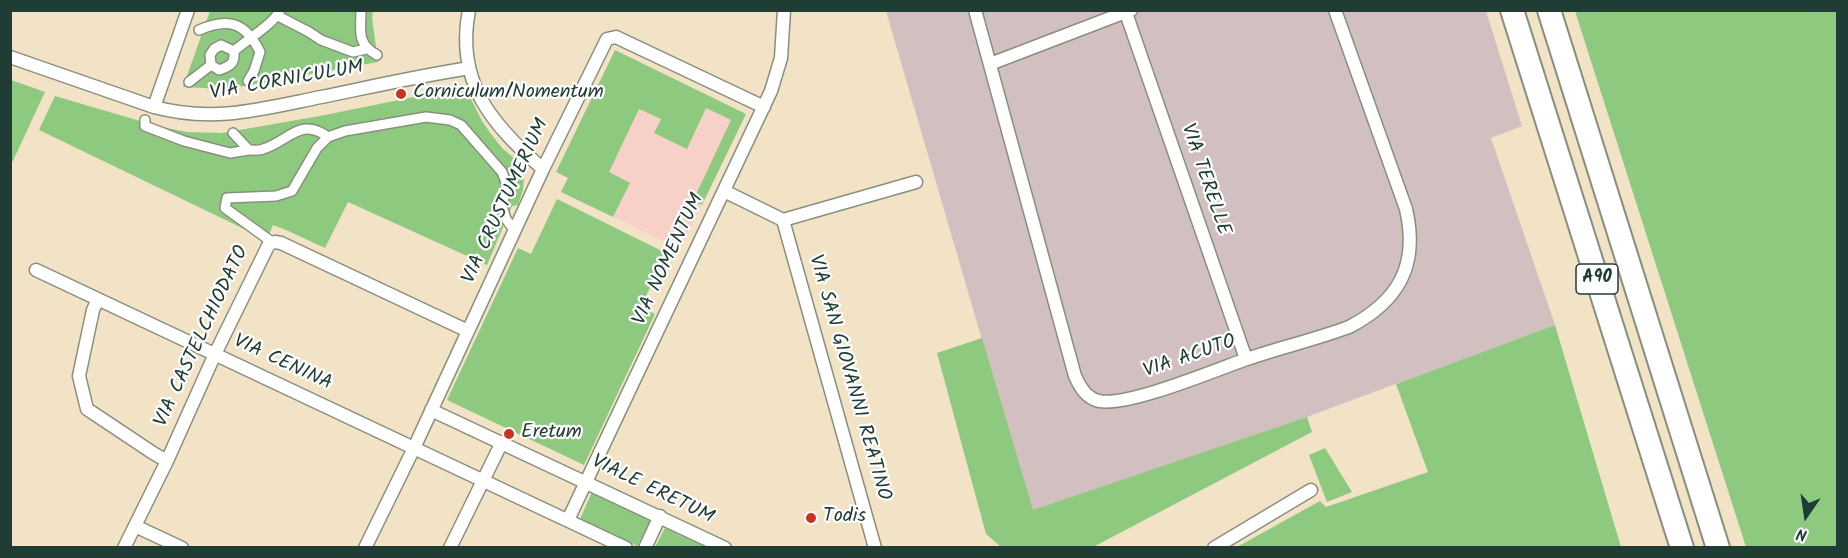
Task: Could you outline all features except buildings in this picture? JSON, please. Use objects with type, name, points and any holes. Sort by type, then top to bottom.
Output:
[{"type":"highway","name":"A90","points":[[1512,10],[1682,548]]},
{"type":"highway","name":"A90","points":[[1549,10],[1718,548]]},
{"type":"street","points":[[154,107],[188,10]]},
{"type":"street","points":[[362,10],[361,38],[366,48],[377,55]]},
{"type":"street","points":[[469,10],[465,41],[473,83],[499,126],[543,169]]},
{"type":"street","name":"VIA NOMENTUM","points":[[568,520],[778,74],[782,58],[784,10]]},
{"type":"street","name":"VIA ACUTO","points":[[975,10],[1075,375],[1083,391],[1093,399],[1102,402],[1128,399],[1348,327],[1369,316],[1396,289],[1408,261],[1411,239],[1406,209],[1335,10]]},
{"type":"street","points":[[990,64],[1128,12]]},
{"type":"street","name":"VIA TERELLE","points":[[1128,12],[1246,359]]},
{"type":"street","points":[[234,51],[265,28],[279,13],[321,40],[353,52],[366,48]]},
{"type":"street","points":[[199,30],[213,24],[233,24],[252,36],[260,52],[248,81]]},
{"type":"street","name":"VIA CRUSTUMERIUM","points":[[365,548],[604,41],[612,36],[764,107]]},
{"type":"street","points":[[211,65],[210,56],[214,49],[221,45],[234,51]]},
{"type":"street","points":[[211,65],[219,70],[230,67],[234,60],[234,51]]},
{"type":"street","name":"VIA CORNICULUM","points":[[10,57],[154,107],[190,115],[223,115],[273,107],[469,68]]},
{"type":"street","points":[[189,82],[211,65]]},
{"type":"street","points":[[272,242],[225,208],[227,198],[276,196],[292,191],[317,148],[328,137],[345,131],[426,117],[450,120],[461,125],[502,172],[507,185],[502,206],[506,219],[515,231]]},
{"type":"street","points":[[145,120],[145,126],[184,141],[230,153],[262,150],[305,128],[318,131],[328,137]]},
{"type":"street","points":[[233,133],[249,150]]},
{"type":"street","points":[[724,191],[783,220],[916,182]]},
{"type":"street","name":"VIA SAN GIOVANNI REATINO","points":[[783,220],[875,548]]},
{"type":"street","name":"VIA CASTELCHIODATO","points":[[124,548],[266,248],[272,242],[281,243],[468,331]]},
{"type":"street","name":"VIA CENINA","points":[[36,270],[414,448]]},
{"type":"street","points":[[98,299],[93,310],[79,376],[87,409],[167,460]]},
{"type":"street","name":"VIALE ERETUM","points":[[431,410],[725,548]]},
{"type":"street","points":[[450,548],[501,442]]},
{"type":"street","points":[[414,448],[626,548]]},
{"type":"street","points":[[1214,548],[1311,490]]},
{"type":"street","points":[[645,548],[660,516]]},
{"type":"street","points":[[135,526],[182,548]]},
{"type":"shaded area","points":[[886,11],[1486,11],[1522,126],[1491,138],[1555,325],[1293,422],[1032,511]]},
{"type":"shaded area","points":[[615,50],[746,114],[680,249],[561,192],[568,178],[556,172]]},
{"type":"green space","points":[[210,11],[373,11],[378,62],[226,89],[183,87]]},
{"type":"green space","points":[[1575,11],[1837,11],[1837,547],[1746,547]]},
{"type":"green space","points":[[615,50],[746,114],[702,205],[693,201],[731,120],[706,108],[687,149],[654,133],[661,119],[639,109],[609,172],[630,183],[613,217],[561,192],[568,178],[556,172]]},
{"type":"green space","points":[[10,80],[45,92],[11,165]]},
{"type":"green space","points":[[453,89],[463,90],[469,95],[482,121],[502,148],[514,158],[522,169],[524,177],[518,205],[512,206],[487,265],[348,202],[325,248],[273,225],[267,240],[39,130],[55,96],[157,126],[187,132],[222,133]]},
{"type":"green space","points":[[557,199],[666,253],[641,307],[655,314],[584,465],[447,400],[518,248],[531,254]]},
{"type":"green space","points":[[1555,325],[1621,547],[1237,547],[1320,501],[1326,507],[1428,472],[1396,384]]},
{"type":"green space","points":[[982,338],[1033,510],[1307,417],[1312,432],[1096,547],[1001,547],[986,534],[937,353]]},
{"type":"green space","points":[[1325,448],[1352,492],[1327,502],[1309,455]]},
{"type":"green space","points":[[592,492],[651,520],[637,546],[580,519]]},
{"type":"green space","points":[[665,528],[706,547],[655,547]]},
{"type":"place","name":"Corniculum/Nomentum","points":[[401,94]]},
{"type":"place","name":"Eretum","points":[[509,434]]},
{"type":"place","name":"Todis","points":[[811,518]]}]
